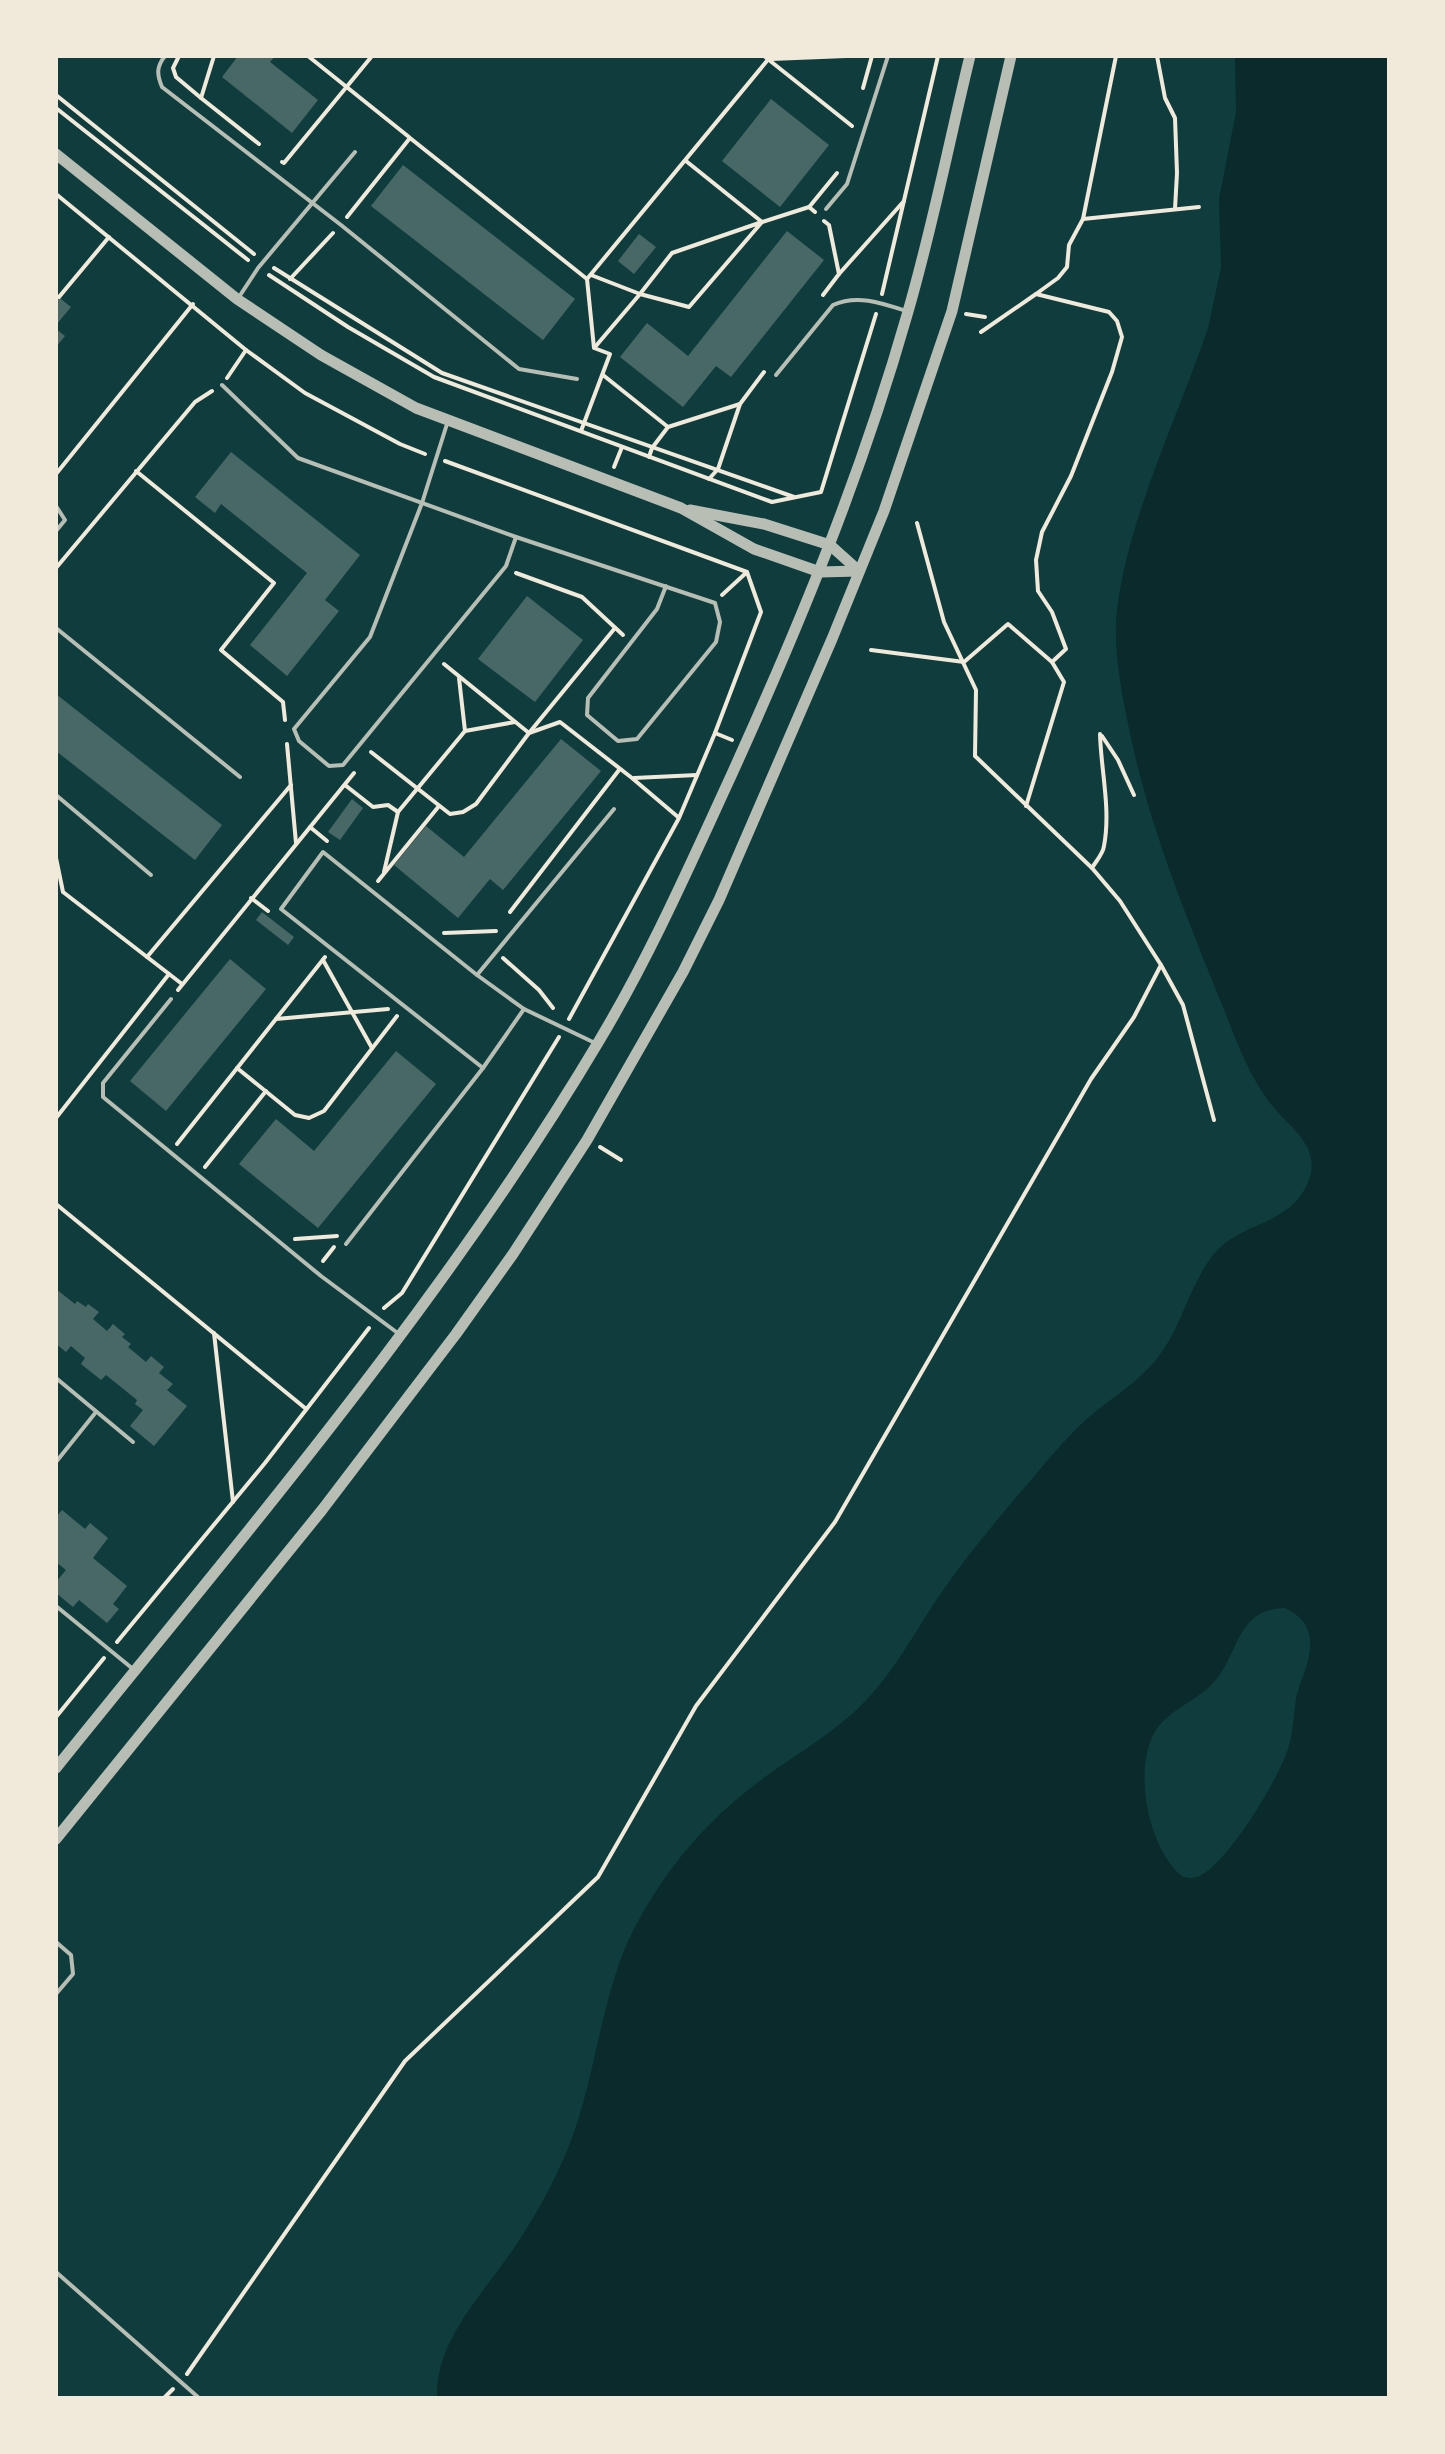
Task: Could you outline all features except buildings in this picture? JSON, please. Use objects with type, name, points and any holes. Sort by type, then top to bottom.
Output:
[{"type":"street","points":[[56,1768],[401,1336],[506,1189],[622,1002],[695,855],[820,572],[857,475],[908,312],[970,56]]},
{"type":"street","points":[[56,1839],[322,1510],[456,1334],[513,1254],[587,1140],[683,972],[719,900],[884,511],[952,311],[1011,56]]},
{"type":"street","points":[[56,154],[237,299],[321,355],[416,408],[681,508],[754,549],[820,572],[859,571]]},
{"type":"street","points":[[681,508],[764,524],[830,545],[859,571]]},
{"type":"lane","points":[[165,56],[158,64],[157,77],[162,87],[341,225],[519,369],[577,379]]},
{"type":"lane","points":[[826,209],[847,184],[888,56]]},
{"type":"lane","points":[[237,299],[263,261],[355,152]]},
{"type":"lane","points":[[776,375],[833,305],[846,299],[879,302],[908,312]]},
{"type":"lane","points":[[222,385],[298,458],[516,537],[666,586],[715,603],[720,622],[716,642],[637,739],[618,741],[587,715],[588,698],[657,609],[666,586]]},
{"type":"lane","points":[[449,420],[422,503],[370,637],[294,729],[299,741],[329,766],[343,765],[506,566],[516,537]]},
{"type":"lane","points":[[56,506],[65,520],[56,531]]},
{"type":"lane","points":[[56,628],[240,777]]},
{"type":"lane","points":[[56,795],[151,875]]},
{"type":"lane","points":[[477,975],[614,809]]},
{"type":"lane","points":[[483,1068],[281,909],[323,852],[524,1009],[597,1044]]},
{"type":"lane","points":[[171,999],[103,1083],[103,1097],[401,1336]]},
{"type":"lane","points":[[346,1244],[483,1068],[524,1009]]},
{"type":"lane","points":[[56,1378],[133,1442]]},
{"type":"lane","points":[[56,1462],[96,1412]]},
{"type":"lane","points":[[56,1606],[134,1671]]},
{"type":"lane","points":[[56,1942],[71,1955],[73,1974],[56,1994]]},
{"type":"lane","points":[[56,2272],[199,2398]]},
{"type":"path","points":[[179,56],[173,68],[176,77],[260,145]]},
{"type":"path","points":[[201,98],[214,56]]},
{"type":"path","points":[[308,56],[589,277],[689,307],[762,222]]},
{"type":"path","points":[[272,154],[284,163],[372,56]]},
{"type":"path","points":[[768,57],[846,56]]},
{"type":"path","points":[[860,98],[872,56]]},
{"type":"path","points":[[56,108],[258,268],[348,327],[434,377],[772,502],[821,492],[879,302],[938,56]]},
{"type":"path","points":[[981,332],[1058,278],[1067,267],[1069,245],[1083,219],[1116,56]]},
{"type":"path","points":[[1157,56],[1165,98],[1175,118],[1175,209]]},
{"type":"path","points":[[768,57],[852,126],[856,112]]},
{"type":"path","points":[[594,348],[589,277],[768,57]]},
{"type":"path","points":[[56,95],[263,261],[442,373],[794,497]]},
{"type":"path","points":[[286,286],[341,225],[410,138]]},
{"type":"path","points":[[686,161],[762,222]]},
{"type":"path","points":[[594,348],[672,253],[809,207],[840,170]]},
{"type":"path","points":[[821,298],[905,200]]},
{"type":"path","points":[[809,207],[829,225],[839,274]]},
{"type":"path","points":[[1083,219],[1199,207]]},
{"type":"path","points":[[59,297],[109,237]]},
{"type":"path","points":[[1036,294],[1109,312],[1117,321],[1122,337],[1112,372],[1071,476],[1042,532],[1036,560],[1038,591],[1052,612],[1066,649],[1052,662]]},
{"type":"path","points":[[56,474],[193,304]]},
{"type":"path","points":[[581,431],[610,354],[594,348]]},
{"type":"path","points":[[56,568],[195,402],[222,385],[246,350]]},
{"type":"path","points":[[709,479],[718,469],[740,404],[767,368]]},
{"type":"path","points":[[603,375],[668,427]]},
{"type":"path","points":[[649,457],[668,427],[740,404]]},
{"type":"path","points":[[609,481],[622,447]]},
{"type":"path","points":[[136,471],[274,583],[221,650],[283,702],[286,730]]},
{"type":"path","points":[[917,523],[944,622],[976,690],[975,756],[1092,868],[1120,901],[1183,1005],[1214,1120]]},
{"type":"path","points":[[715,603],[747,572]]},
{"type":"path","points":[[507,584],[516,573],[582,597],[631,642]]},
{"type":"path","points":[[871,650],[964,662],[1008,624],[1052,662],[1064,682],[1026,806]]},
{"type":"path","points":[[371,752],[450,814],[463,812],[476,804],[529,733],[615,628]]},
{"type":"path","points":[[444,664],[529,733]]},
{"type":"path","points":[[459,676],[465,731]]},
{"type":"path","points":[[384,873],[398,812],[465,731],[515,722]]},
{"type":"path","points":[[529,733],[560,722],[679,818]]},
{"type":"path","points":[[1092,868],[1104,850],[1107,810],[1100,734],[1118,760],[1134,795]]},
{"type":"path","points":[[171,999],[380,741]]},
{"type":"path","points":[[287,743],[296,844]]},
{"type":"path","points":[[506,918],[620,769]]},
{"type":"path","points":[[632,778],[699,775]]},
{"type":"path","points":[[147,957],[291,785]]},
{"type":"path","points":[[345,785],[373,807],[388,805],[398,812]]},
{"type":"path","points":[[388,890],[377,882],[439,806]]},
{"type":"path","points":[[310,827],[333,845]]},
{"type":"path","points":[[56,858],[63,892],[182,984]]},
{"type":"path","points":[[251,898],[276,918]]},
{"type":"path","points":[[433,925],[444,934],[497,930],[486,943],[539,990],[555,1010]]},
{"type":"path","points":[[169,1153],[325,957],[336,966]]},
{"type":"path","points":[[323,960],[372,1048]]},
{"type":"path","points":[[164,2398],[195,2366],[405,2061],[598,1877],[696,1706],[835,1522],[1091,1079],[1134,1017],[1161,965]]},
{"type":"path","points":[[56,1118],[169,974]]},
{"type":"path","points":[[237,1068],[295,1115],[309,1118],[324,1111],[397,1016],[378,1001]]},
{"type":"path","points":[[276,1019],[388,1009]]},
{"type":"path","points":[[562,1015],[569,1019]]},
{"type":"path","points":[[56,1717],[233,1502],[377,1318],[402,1293],[564,1029]]},
{"type":"path","points":[[205,1167],[266,1091]]},
{"type":"path","points":[[587,1140],[621,1160]]},
{"type":"path","points":[[56,1204],[306,1408]]},
{"type":"path","points":[[295,1239],[344,1235],[323,1261]]},
{"type":"path","points":[[214,1333],[233,1502]]},
{"type":"water","points":[[1235,56],[1389,56],[1389,2398],[437,2398],[444,2356],[453,2337],[531,2221],[568,2148],[578,2121],[620,1961],[643,1912],[672,1868],[711,1823],[740,1796],[835,1728],[869,1697],[964,1561],[1047,1461],[1083,1422],[1132,1384],[1155,1361],[1214,1254],[1235,1236],[1294,1203],[1310,1177],[1312,1163],[1303,1140],[1267,1099],[1245,1061],[1170,873],[1136,759],[1117,650],[1117,609],[1132,537],[1208,328],[1221,268],[1219,199],[1236,112]],"holes":[[[1285,1608],[1306,1625],[1310,1649],[1283,1763],[1251,1818],[1225,1854],[1199,1876],[1183,1877],[1161,1848],[1147,1807],[1145,1765],[1149,1746],[1162,1722],[1213,1683],[1247,1625],[1269,1610]]]}]
